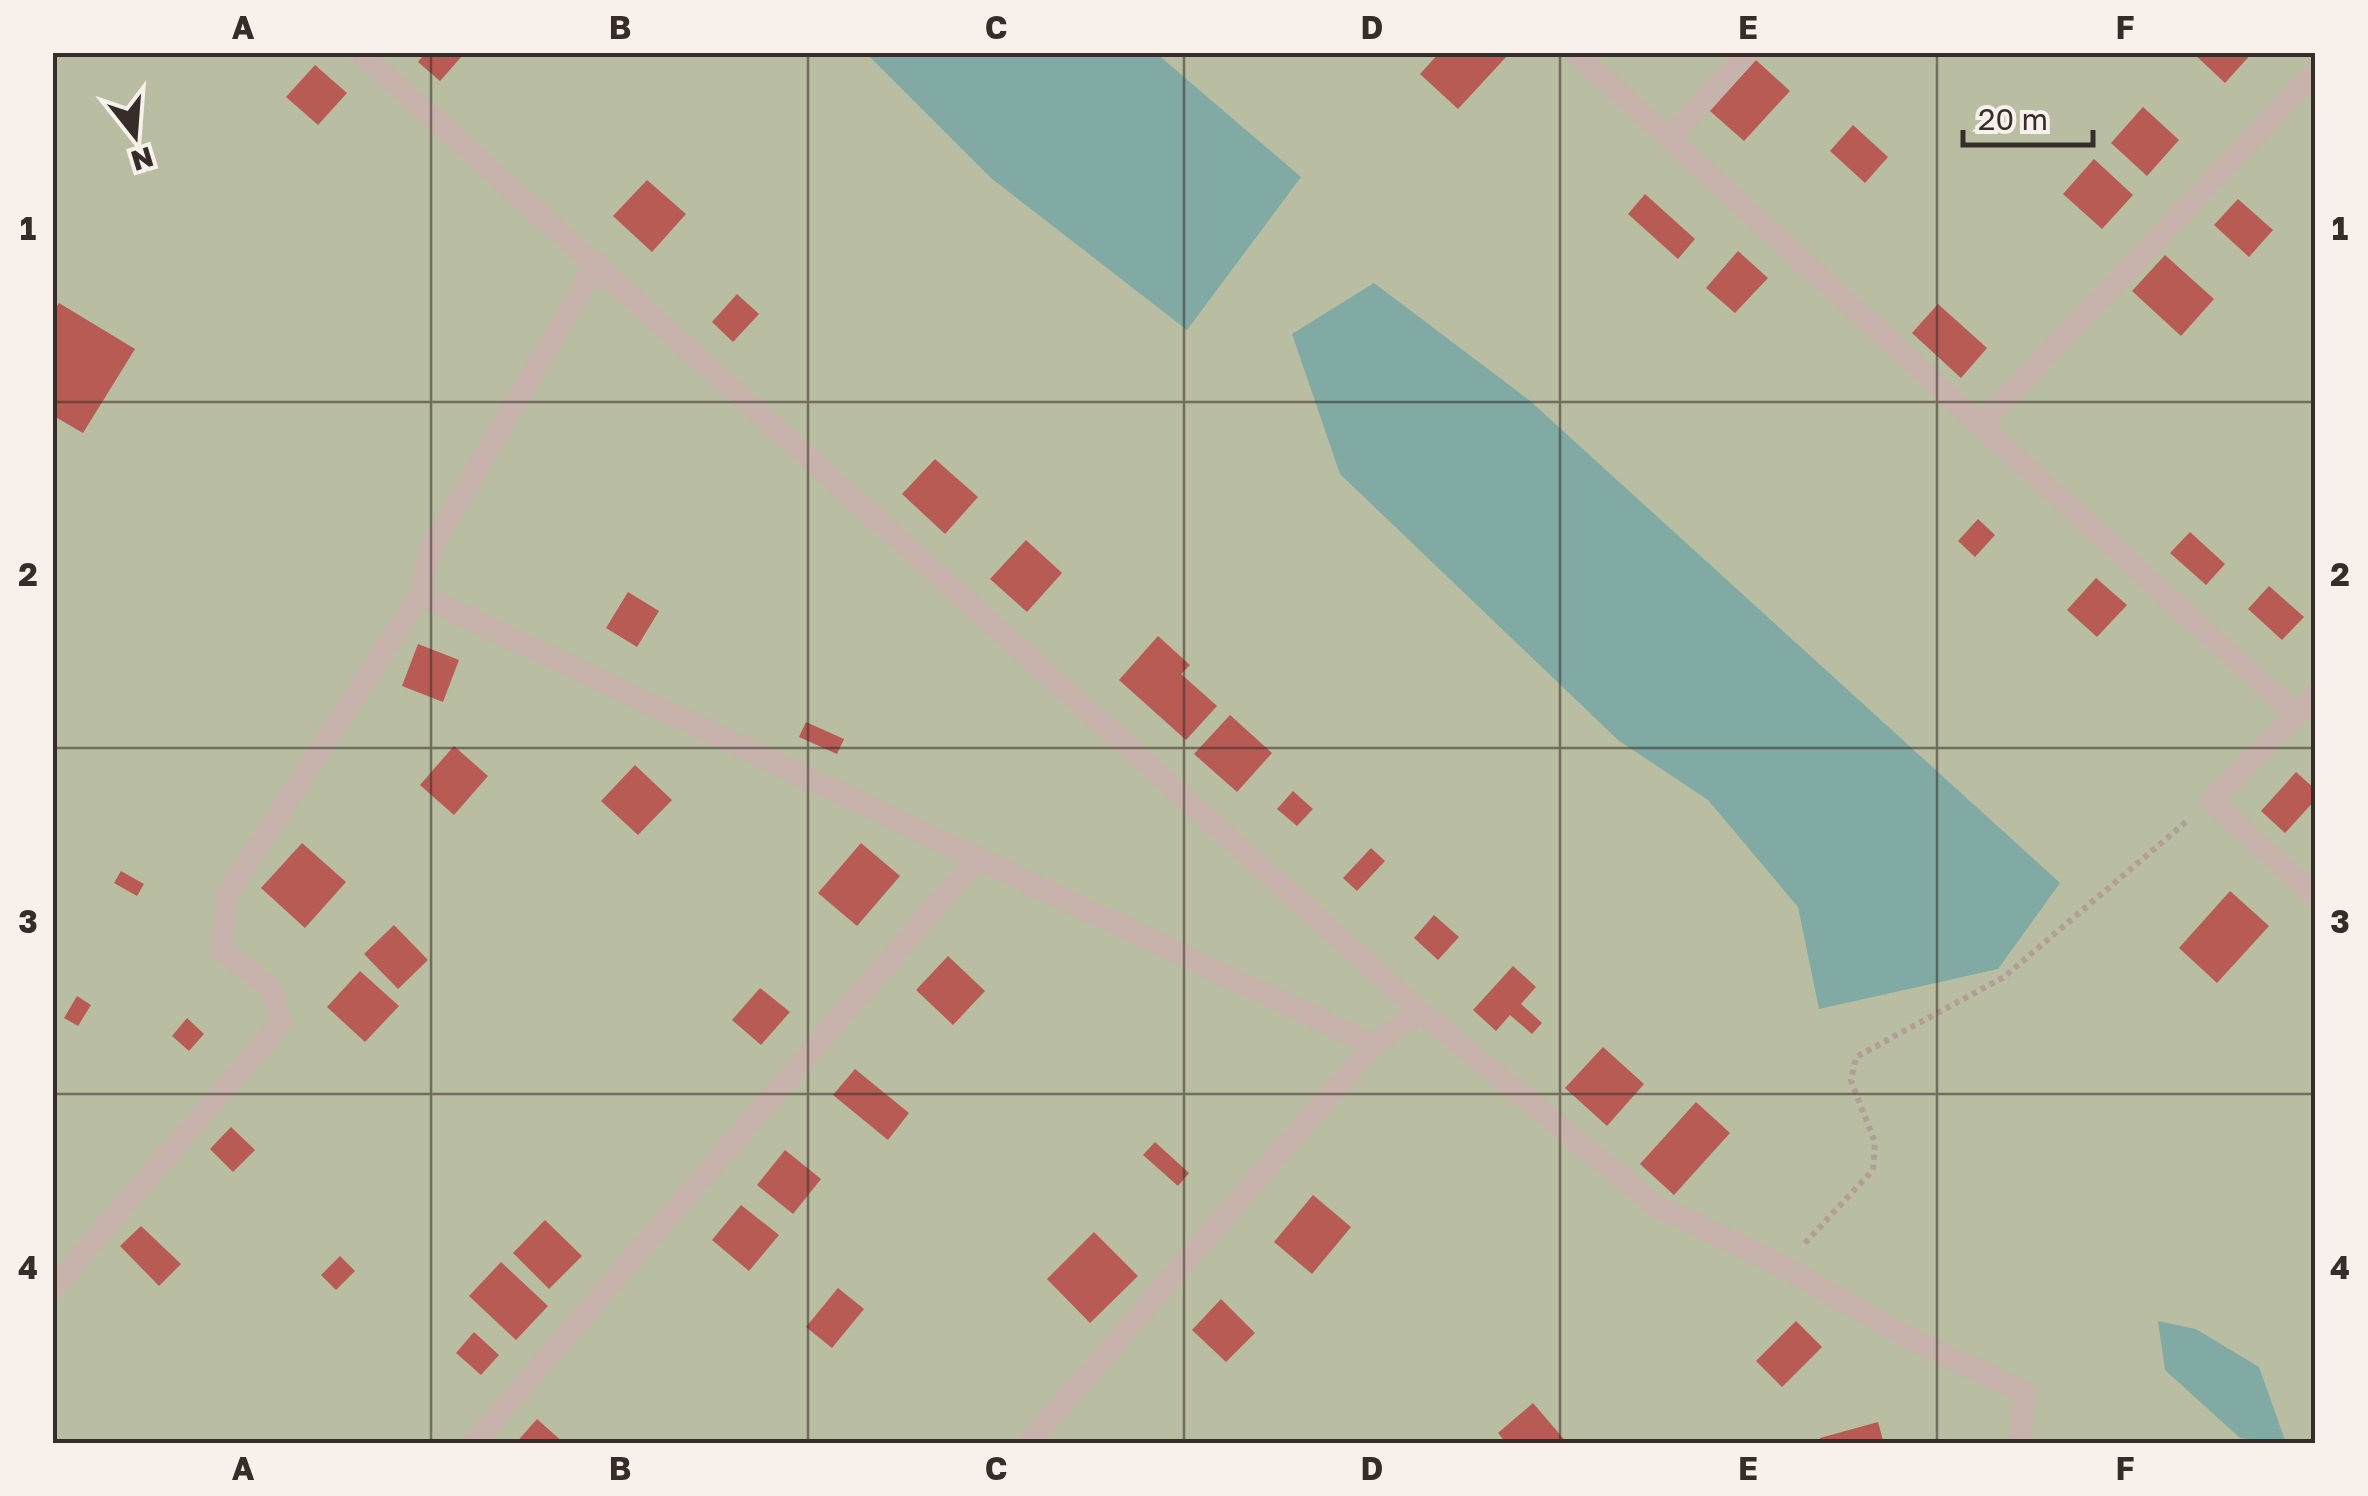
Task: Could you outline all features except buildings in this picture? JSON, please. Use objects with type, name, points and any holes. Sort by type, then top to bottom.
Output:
[{"type":"lane","points":[[360,52],[1421,1012],[1656,1206],[1771,1260],[1907,1337],[2026,1394],[2018,1444]]},
{"type":"lane","points":[[1575,52],[2296,715]]},
{"type":"lane","points":[[1669,139],[1748,52]]},
{"type":"lane","points":[[1981,426],[2316,71]]},
{"type":"lane","points":[[52,1289],[281,1023],[271,988],[222,950],[226,896],[420,595],[432,548],[597,264]]},
{"type":"lane","points":[[420,595],[975,861],[1374,1045]]},
{"type":"lane","points":[[2316,694],[2211,801],[2316,896]]},
{"type":"lane","points":[[473,1444],[975,861]]},
{"type":"lane","points":[[1028,1444],[1374,1045],[1421,1012]]},
{"type":"path","points":[[1771,1260],[1813,1240],[1873,1170],[1875,1142],[1851,1081],[1856,1057],[2004,976],[2211,801]]},
{"type":"green space","points":[[52,53],[2315,53],[2315,1443],[53,1443]]},
{"type":"water","points":[[866,53],[1156,53],[1301,177],[1187,330],[991,178]]},
{"type":"water","points":[[1374,283],[1529,400],[2060,883],[1998,969],[1819,1009],[1798,907],[1708,800],[1618,740],[1340,474],[1292,334]]},
{"type":"water","points":[[2158,1321],[2196,1329],[2259,1367],[2286,1443],[2240,1438],[2165,1370]]}]
